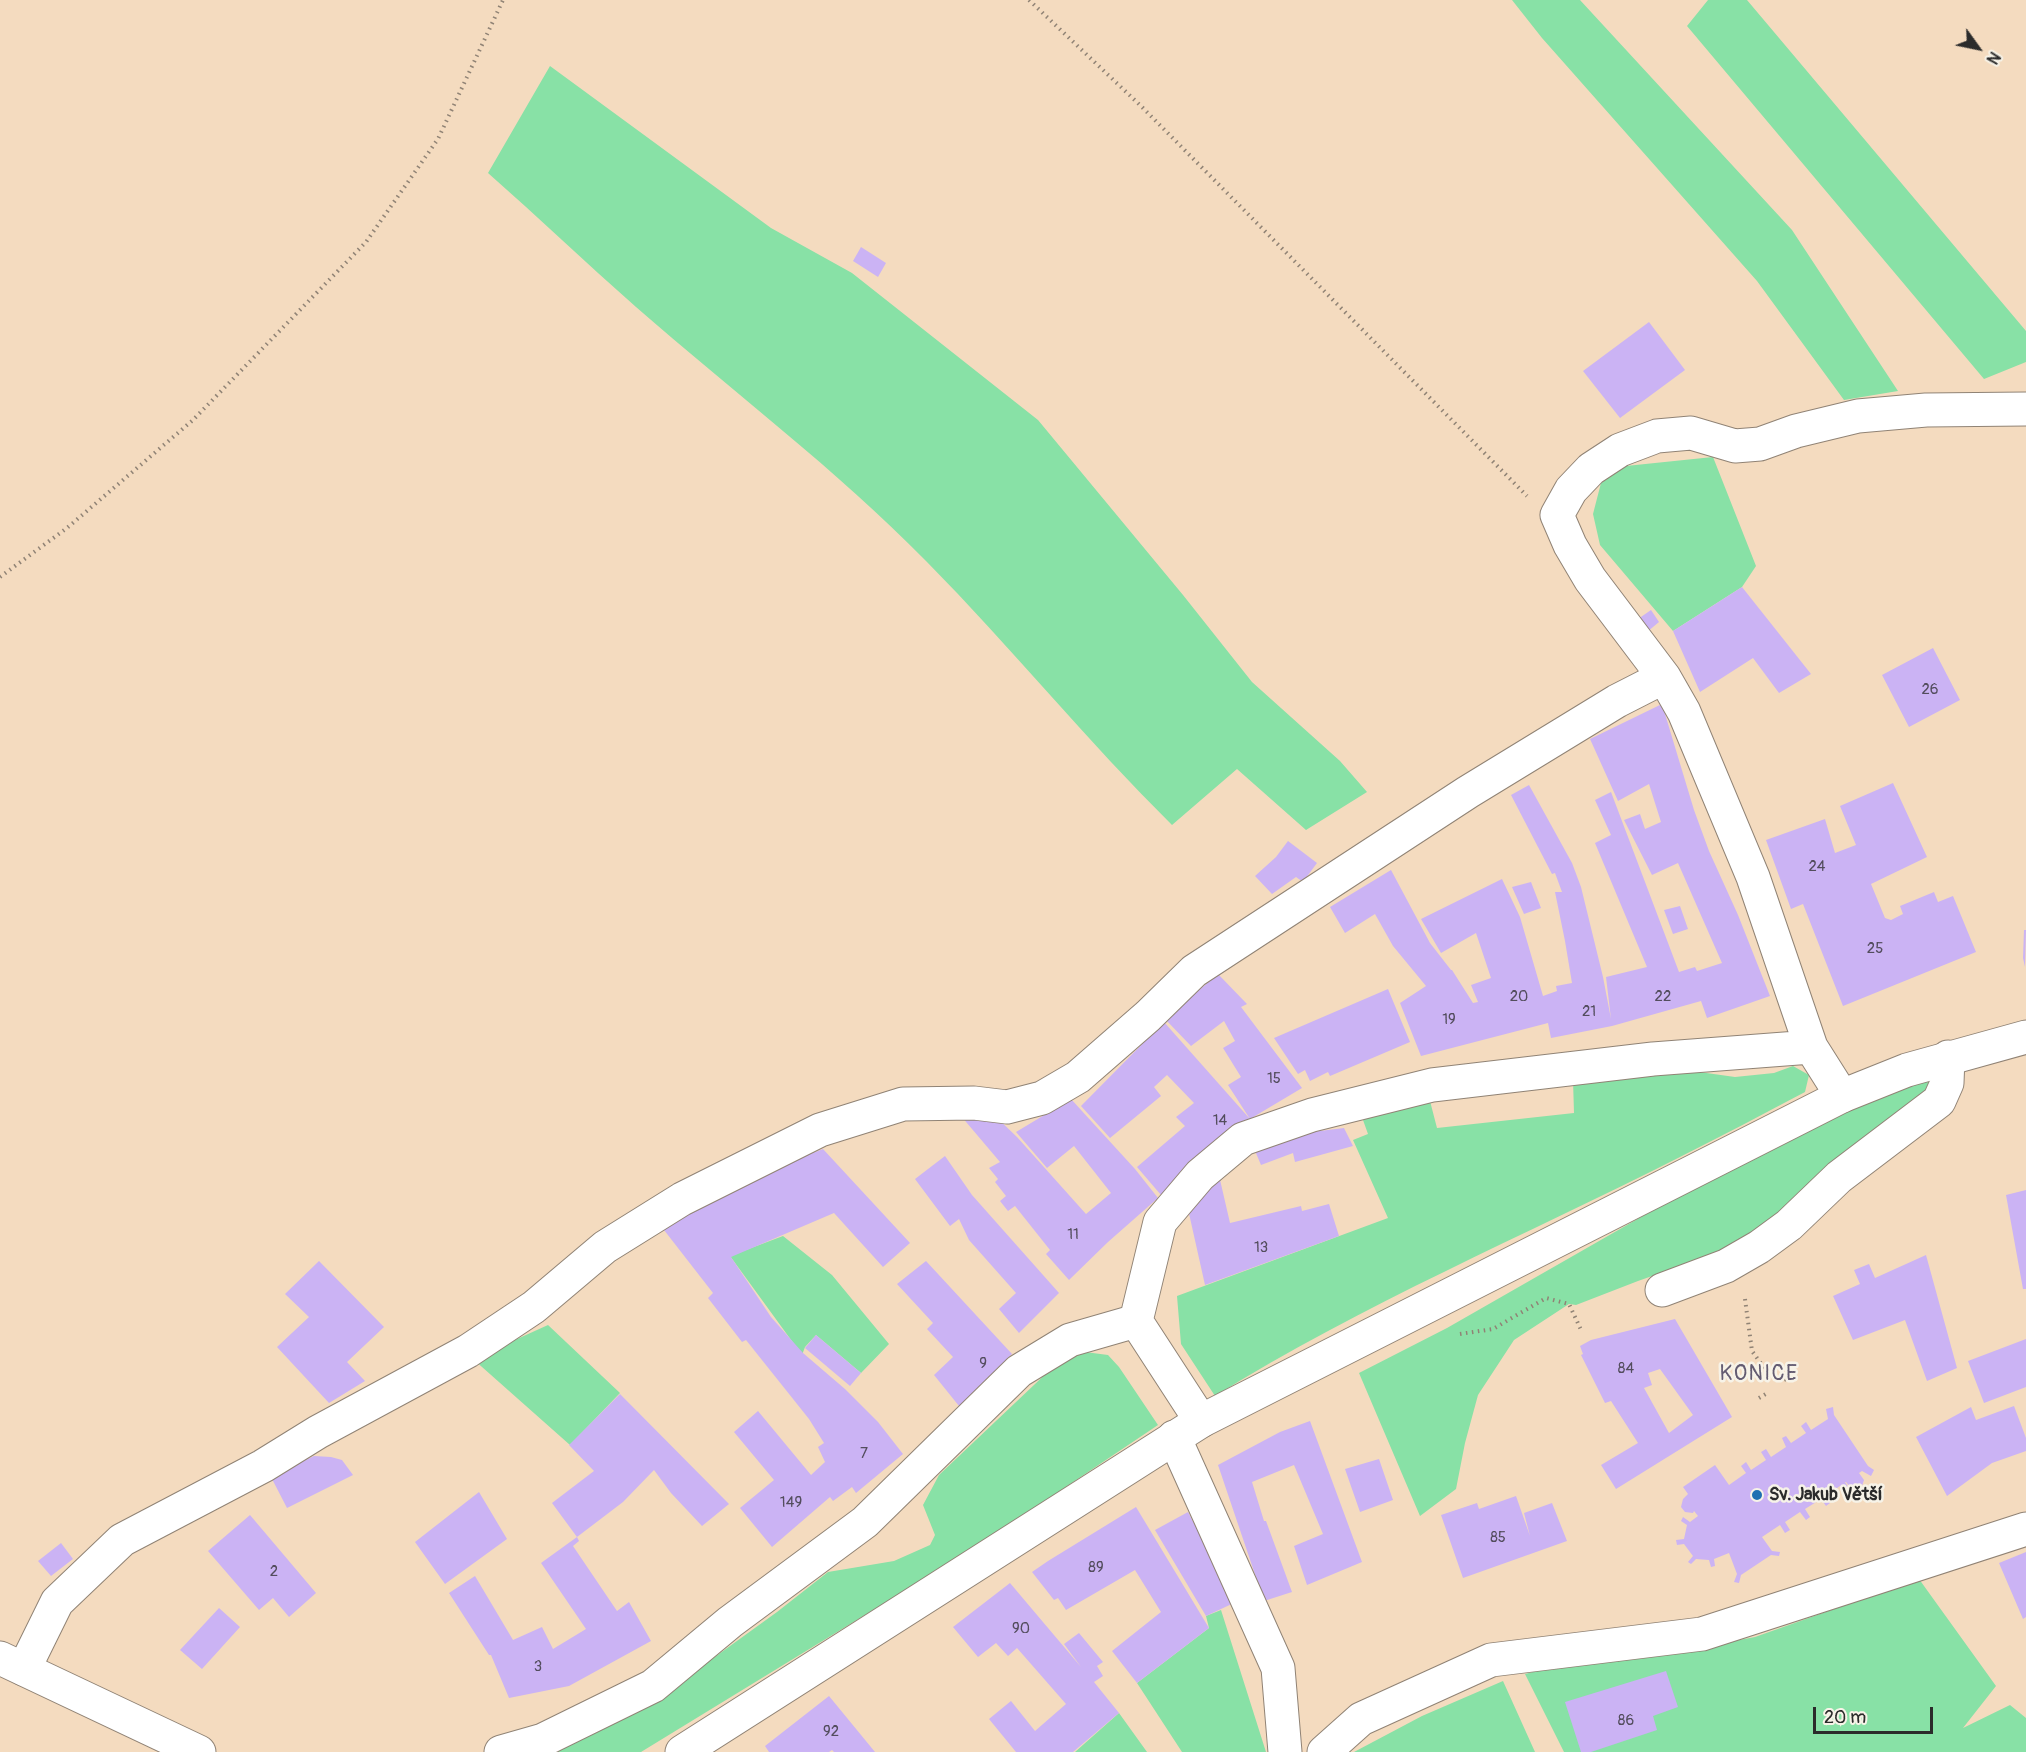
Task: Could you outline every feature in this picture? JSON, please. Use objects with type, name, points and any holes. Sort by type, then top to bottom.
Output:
[{"type":"street","points":[[1842,1096],[1811,1047],[1754,877],[1684,712],[1664,677],[1590,579],[1570,545],[1557,515],[1571,490],[1591,469],[1620,450],[1657,436],[1691,433],[1735,446],[1760,444],[1796,431],[1858,416],[1926,410],[2026,409]]},
{"type":"street","points":[[199,1752],[12,1663],[57,1602],[122,1540],[263,1466],[318,1432],[468,1351],[534,1307],[605,1247],[682,1199],[820,1130],[903,1104],[974,1103],[1007,1107],[1042,1098],[1078,1077],[1148,1016],[1194,971],[1468,792],[1617,701],[1664,677]]},
{"type":"street","points":[[682,1752],[1201,1421],[1842,1096],[1907,1070],[2026,1037]]},
{"type":"street","points":[[1201,1421],[1136,1321],[1160,1222],[1200,1175],[1243,1139],[1312,1115],[1431,1086],[1653,1059],[1811,1047]]},
{"type":"street","points":[[1662,1290],[1726,1266],[1789,1226],[1839,1177],[1939,1101],[1947,1083],[1948,1057]]},
{"type":"street","points":[[501,1752],[543,1740],[653,1686],[730,1622],[866,1522],[1019,1371],[1070,1340],[1136,1321]]},
{"type":"street","points":[[1174,1437],[1278,1668],[1285,1752]]},
{"type":"street","points":[[1324,1752],[1361,1719],[1491,1660],[1701,1634],[2026,1529]]},
{"type":"path","points":[[0,577],[67,528],[194,420],[366,242],[438,139],[503,0]]},
{"type":"path","points":[[1029,0],[1142,107],[1539,508],[1557,515]]},
{"type":"path","points":[[1454,1335],[1493,1329],[1546,1298],[1569,1304],[1582,1332]]},
{"type":"path","points":[[1745,1304],[1752,1351],[1770,1376]]},
{"type":"path","points":[[1784,1380],[1794,1374]]},
{"type":"path","points":[[1759,1398],[1769,1392]]},
{"type":"green space","points":[[1512,0],[1580,0],[1792,230],[1898,391],[1844,400],[1757,281],[1542,38]]},
{"type":"green space","points":[[1708,0],[1747,0],[2026,331],[2026,362],[1984,379],[1687,26]]},
{"type":"green space","points":[[550,66],[771,228],[852,273],[1038,420],[1252,682],[1340,761],[1367,792],[1306,830],[1237,769],[1172,825],[892,527],[636,307],[488,173]]},
{"type":"green space","points":[[1713,457],[1756,566],[1742,587],[1673,631],[1600,545],[1593,514],[1601,483],[1626,466]]},
{"type":"green space","points":[[1793,1066],[1809,1075],[1805,1092],[1680,1157],[1386,1301],[1328,1331],[1215,1396],[1181,1344],[1177,1296],[1388,1218],[1353,1140],[1368,1134],[1363,1120],[1402,1102],[1430,1101],[1437,1128],[1574,1113],[1573,1080],[1685,1070],[1735,1077],[1774,1073]]},
{"type":"green space","points":[[1926,1073],[1935,1084],[1797,1201],[1746,1238],[1709,1256],[1576,1305],[1569,1304],[1514,1340],[1478,1395],[1456,1489],[1420,1516],[1359,1373],[1447,1328],[1669,1201]]},
{"type":"green space","points":[[783,1236],[832,1275],[889,1344],[861,1373],[816,1335],[805,1347],[802,1355],[730,1256]]},
{"type":"green space","points":[[548,1325],[620,1393],[570,1445],[473,1359]]},
{"type":"green space","points":[[1085,1352],[1108,1355],[1119,1367],[1158,1425],[981,1544],[641,1752],[534,1752],[683,1680],[828,1572],[894,1561],[930,1545],[935,1535],[923,1505],[939,1475],[1054,1366],[1068,1357]]},
{"type":"green space","points":[[1919,1579],[1996,1686],[1963,1728],[2010,1705],[2026,1718],[2026,1752],[1564,1752],[1525,1674],[1577,1660],[1707,1646],[1755,1637]]},
{"type":"green space","points":[[1221,1610],[1266,1752],[1182,1752],[1137,1683],[1209,1628],[1206,1616]]},
{"type":"green space","points":[[1503,1681],[1535,1752],[1354,1752],[1422,1716]]},
{"type":"green space","points":[[1119,1713],[1147,1752],[1075,1752]]},
{"type":"building","points":[[861,247],[886,263],[878,277],[853,261]]},
{"type":"building","points":[[1649,322],[1685,370],[1620,418],[1583,371]]},
{"type":"building","points":[[1742,587],[1811,674],[1779,693],[1753,658],[1700,692],[1673,631]]},
{"type":"building","points":[[1651,610],[1659,622],[1647,632],[1638,619]]},
{"type":"building","points":[[1933,648],[1960,700],[1909,727],[1882,675]]},
{"type":"building","points":[[1662,704],[1694,810],[1709,851],[1738,915],[1770,996],[1707,1018],[1701,1001],[1612,1026],[1551,1038],[1548,1023],[1421,1056],[1400,1003],[1426,986],[1393,946],[1375,914],[1345,933],[1330,907],[1391,870],[1430,943],[1452,970],[1473,1003],[1478,1002],[1471,985],[1491,978],[1476,933],[1441,953],[1421,919],[1502,879],[1520,917],[1543,996],[1557,991],[1556,986],[1572,983],[1555,892],[1562,892],[1555,873],[1552,874],[1511,795],[1529,785],[1572,863],[1581,887],[1611,1019],[1606,977],[1647,967],[1595,843],[1611,835],[1595,800],[1611,792],[1679,972],[1695,967],[1697,971],[1722,963],[1678,863],[1652,875],[1624,820],[1640,814],[1645,829],[1661,822],[1649,784],[1618,801],[1590,739]]},
{"type":"building","points":[[1893,783],[1927,857],[1871,884],[1885,918],[1891,920],[1903,914],[1900,906],[1934,892],[1938,902],[1953,896],[1976,952],[1843,1006],[1803,904],[1791,909],[1766,840],[1825,819],[1835,853],[1856,845],[1840,806]]},
{"type":"building","points":[[1288,841],[1317,863],[1303,882],[1296,877],[1272,894],[1255,876],[1276,857]]},
{"type":"building","points":[[1531,882],[1541,908],[1524,914],[1512,887]]},
{"type":"building","points":[[1680,906],[1688,929],[1673,934],[1664,910]]},
{"type":"building","points":[[2024,930],[2026,930],[2025,967],[2023,958]]},
{"type":"building","points":[[1218,974],[1247,1004],[1241,1007],[1302,1088],[1250,1119],[1228,1085],[1241,1077],[1223,1048],[1235,1041],[1224,1021],[1191,1046],[1165,1019]]},
{"type":"building","points":[[1388,989],[1410,1042],[1330,1076],[1328,1072],[1310,1081],[1305,1070],[1298,1074],[1274,1038]]},
{"type":"building","points":[[1164,1022],[1250,1119],[1161,1195],[1137,1167],[1185,1126],[1176,1117],[1194,1103],[1167,1075],[1154,1087],[1161,1096],[1110,1138],[1081,1106]]},
{"type":"building","points":[[1071,1099],[1135,1169],[1158,1198],[1069,1280],[1046,1254],[1050,1250],[1015,1206],[1008,1211],[1000,1201],[1006,1196],[995,1182],[998,1179],[989,1168],[1000,1162],[961,1116],[993,1114],[1017,1137],[1086,1214],[1111,1193],[1074,1146],[1047,1168],[1016,1132]]},
{"type":"building","points":[[1344,1128],[1353,1146],[1295,1162],[1293,1153],[1261,1165],[1253,1146],[1279,1136]]},
{"type":"building","points":[[823,1149],[910,1243],[883,1267],[834,1213],[731,1257],[771,1317],[803,1353],[845,1389],[878,1422],[903,1454],[856,1493],[852,1487],[833,1501],[830,1497],[772,1547],[740,1508],[774,1480],[734,1432],[758,1411],[811,1475],[825,1462],[818,1447],[824,1443],[809,1419],[746,1340],[742,1342],[708,1298],[713,1293],[657,1221],[692,1201]]},
{"type":"building","points":[[945,1156],[972,1195],[1059,1293],[1019,1333],[999,1309],[1016,1293],[969,1240],[959,1219],[950,1226],[915,1179]]},
{"type":"building","points":[[1218,1171],[1230,1223],[1301,1206],[1302,1211],[1329,1204],[1339,1236],[1205,1285],[1188,1209]]},
{"type":"building","points":[[2026,1190],[2026,1289],[2023,1289],[2006,1195]]},
{"type":"building","points":[[1926,1255],[1957,1368],[1927,1381],[1905,1320],[1853,1340],[1833,1296],[1860,1284],[1854,1270],[1869,1264],[1875,1278]]},
{"type":"building","points":[[319,1261],[384,1327],[347,1362],[365,1381],[329,1403],[277,1347],[309,1317],[285,1294]]},
{"type":"building","points":[[926,1261],[1012,1354],[959,1406],[934,1375],[953,1357],[927,1329],[933,1323],[897,1284]]},
{"type":"building","points":[[1675,1319],[1732,1417],[1616,1489],[1601,1465],[1638,1443],[1611,1401],[1605,1403],[1581,1355],[1583,1354],[1580,1346],[1591,1340]],"holes":[[[1660,1369],[1693,1415],[1669,1433],[1644,1388],[1652,1385],[1648,1373]]]},
{"type":"building","points":[[816,1335],[861,1373],[850,1386],[805,1348]]},
{"type":"building","points":[[2026,1339],[2026,1387],[1984,1403],[1968,1361]]},
{"type":"building","points":[[620,1394],[729,1504],[702,1526],[671,1493],[654,1470],[623,1502],[577,1537],[552,1503],[594,1471],[569,1445]]},
{"type":"building","points":[[2014,1406],[2026,1438],[2026,1451],[1992,1463],[1947,1496],[1916,1437],[1971,1407],[1976,1420]]},
{"type":"building","name":"Sv. Jakub Větší","points":[[1833,1407],[1834,1415],[1868,1466],[1874,1470],[1871,1476],[1862,1471],[1859,1473],[1864,1480],[1862,1486],[1857,1489],[1851,1488],[1845,1482],[1850,1490],[1845,1493],[1840,1486],[1825,1496],[1830,1503],[1826,1506],[1821,1499],[1805,1509],[1810,1517],[1806,1520],[1800,1512],[1785,1522],[1790,1530],[1785,1533],[1780,1525],[1762,1537],[1772,1551],[1780,1552],[1779,1556],[1771,1555],[1741,1575],[1739,1583],[1734,1582],[1737,1574],[1729,1553],[1714,1559],[1715,1566],[1711,1567],[1709,1560],[1696,1559],[1691,1564],[1688,1562],[1693,1556],[1684,1544],[1677,1545],[1676,1540],[1684,1539],[1687,1525],[1681,1521],[1683,1517],[1690,1522],[1698,1516],[1694,1511],[1693,1513],[1685,1512],[1681,1507],[1683,1499],[1688,1494],[1683,1487],[1715,1465],[1729,1485],[1746,1473],[1741,1466],[1746,1462],[1751,1470],[1766,1460],[1761,1452],[1766,1449],[1771,1457],[1786,1447],[1782,1438],[1786,1436],[1791,1443],[1806,1433],[1801,1426],[1806,1422],[1811,1430],[1828,1419],[1826,1409]]},
{"type":"building","points":[[1310,1421],[1362,1562],[1307,1585],[1294,1546],[1323,1534],[1294,1465],[1252,1482],[1264,1521],[1266,1521],[1292,1592],[1264,1601],[1218,1465],[1280,1432]]},
{"type":"building","points":[[314,1456],[342,1460],[353,1475],[287,1508],[271,1477]]},
{"type":"building","points":[[1379,1459],[1393,1500],[1360,1512],[1345,1469]]},
{"type":"building","points":[[479,1492],[507,1539],[445,1584],[415,1542]]},
{"type":"building","points":[[1516,1496],[1530,1536],[1524,1513],[1552,1503],[1567,1541],[1463,1578],[1441,1515],[1477,1503],[1479,1509]]},
{"type":"building","points":[[1136,1507],[1209,1628],[1137,1683],[1112,1651],[1161,1612],[1135,1570],[1066,1610],[1058,1598],[1054,1600],[1032,1572]]},
{"type":"building","points":[[1188,1512],[1236,1602],[1206,1616],[1155,1530]]},
{"type":"building","points":[[250,1515],[316,1593],[289,1617],[273,1598],[259,1610],[208,1551]]},
{"type":"building","points":[[577,1537],[579,1541],[573,1546],[617,1611],[629,1602],[651,1641],[569,1686],[509,1698],[491,1655],[449,1593],[475,1576],[513,1640],[542,1627],[553,1649],[586,1629],[541,1563]]},
{"type":"building","points":[[61,1543],[73,1559],[51,1576],[38,1561]]},
{"type":"building","points":[[2026,1552],[2026,1617],[2023,1619],[1999,1563]]},
{"type":"building","points":[[1010,1583],[1081,1667],[1064,1644],[1079,1633],[1103,1662],[1097,1666],[1103,1676],[1094,1682],[1119,1713],[1073,1752],[1016,1752],[989,1719],[1011,1701],[1035,1731],[1066,1704],[1017,1648],[1008,1656],[996,1643],[978,1657],[953,1627]]},
{"type":"building","points":[[219,1608],[240,1627],[202,1669],[180,1650]]},
{"type":"building","points":[[1666,1671],[1678,1707],[1653,1716],[1657,1730],[1591,1752],[1581,1752],[1565,1702]]},
{"type":"building","points":[[829,1696],[875,1752],[834,1752],[832,1750],[829,1752],[769,1752],[765,1746]]},
{"type":"place","name":"Sv. Jakub Větší","points":[[1757,1495]]},
{"type":"district","name":"KONICE","points":[[1759,1375]]}]
